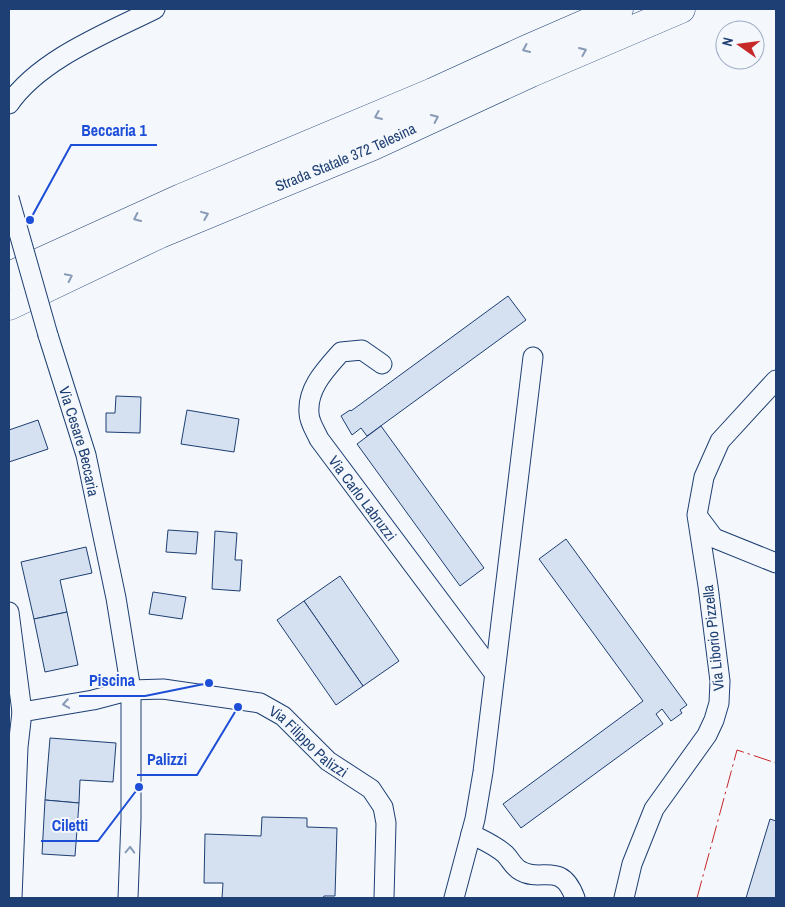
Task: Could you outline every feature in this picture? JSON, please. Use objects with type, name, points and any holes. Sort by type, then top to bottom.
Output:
[{"type":"highway","name":"Strada Statale 372 Telesina","points":[[9,276],[181,198],[433,92],[619,9]]},
{"type":"highway","name":"Strada Statale 372 Telesina","points":[[9,306],[160,234],[373,146],[531,73],[681,9]]},
{"type":"street","points":[[9,104],[18,90],[32,78],[75,48],[155,9]]},
{"type":"street","name":"Via Cesare Beccaria","points":[[9,198],[48,334],[86,455],[116,598],[131,690],[131,819],[128,898]]},
{"type":"street","name":"Via Carlo Labruzzi","points":[[382,364],[362,350],[341,352],[324,371],[310,394],[309,415],[319,440],[494,673]]},
{"type":"street","points":[[454,898],[471,834],[483,772],[533,357]]},
{"type":"street","name":"Via Liborio Pizzella","points":[[624,898],[632,864],[654,809],[707,735],[719,703],[720,681],[697,515],[704,477],[720,441],[776,380]]},
{"type":"street","points":[[697,515],[714,538],[776,563]]},
{"type":"street","points":[[9,612],[22,712],[18,747],[11,878],[12,898]]},
{"type":"street","name":"Via Filippo Palizzi","points":[[22,712],[93,700],[131,690],[163,688],[260,703],[283,716],[328,761],[371,790],[382,807],[386,823],[384,898]]},
{"type":"street","points":[[471,834],[494,846],[506,855],[514,867],[523,873],[560,876],[575,898]]},
{"type":"building","points":[[508,296],[526,320],[367,436],[361,428],[352,435],[341,416],[351,411]]},
{"type":"building","points":[[116,396],[141,397],[140,433],[106,432],[106,413],[115,413]]},
{"type":"building","points":[[187,410],[239,419],[234,452],[181,444]]},
{"type":"building","points":[[38,420],[48,449],[9,462],[9,430]]},
{"type":"building","points":[[381,426],[484,568],[460,586],[357,444]]},
{"type":"building","points":[[168,530],[198,532],[196,554],[166,552]]},
{"type":"building","points":[[215,531],[237,533],[235,560],[242,560],[240,591],[212,589]]},
{"type":"building","points":[[566,539],[687,705],[680,710],[682,713],[671,721],[662,709],[656,714],[663,724],[521,828],[503,804],[643,701],[539,559]]},
{"type":"building","points":[[86,547],[92,573],[60,580],[67,612],[34,619],[21,562]]},
{"type":"building","points":[[340,576],[399,661],[363,686],[304,601]]},
{"type":"building","points":[[153,592],[186,597],[182,619],[149,614]]},
{"type":"building","points":[[304,601],[363,686],[336,705],[277,620]]},
{"type":"building","points":[[67,612],[78,665],[45,672],[34,619]]},
{"type":"building","points":[[50,738],[116,743],[113,782],[80,780],[79,803],[45,800]]},
{"type":"building","points":[[45,800],[79,803],[75,856],[42,854]]},
{"type":"building","points":[[262,817],[307,818],[307,827],[337,828],[335,896],[324,896],[323,898],[222,898],[223,883],[204,883],[205,834],[261,836]]},
{"type":"building","points":[[770,819],[776,821],[776,898],[746,898]]},
{"type":"power","points":[[697,898],[737,750],[776,763]]},
{"type":"place","name":"Beccaria 1","points":[[30,220]]},
{"type":"place","name":"Piscina","points":[[209,683]]},
{"type":"place","name":"Palizzi","points":[[238,707]]},
{"type":"place","name":"Ciletti","points":[[139,787]]}]
